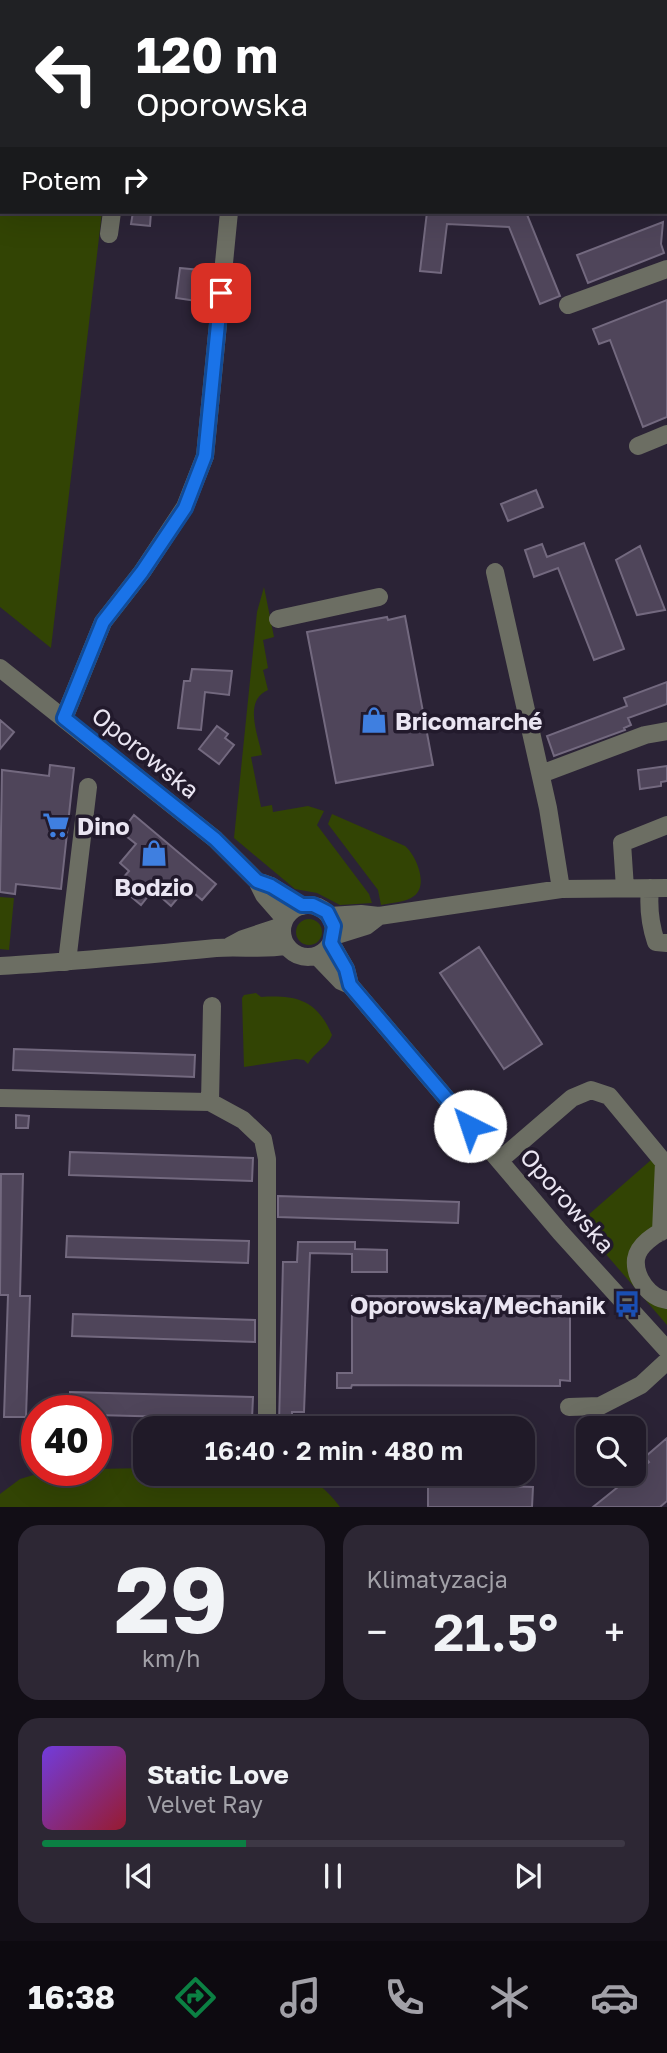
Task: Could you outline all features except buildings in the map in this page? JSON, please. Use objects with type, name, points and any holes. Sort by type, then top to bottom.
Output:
[{"type":"street","points":[[109,234],[112,214]]},
{"type":"street","points":[[64,718],[103,622],[142,572],[185,508],[205,456],[229,214]]},
{"type":"street","points":[[568,305],[667,269]]},
{"type":"street","points":[[638,446],[667,434]]},
{"type":"street","points":[[495,572],[541,774],[561,889]]},
{"type":"street","points":[[278,618],[379,597]]},
{"type":"street","name":"Oporowska","points":[[0,668],[215,839],[257,881],[284,923]]},
{"type":"street","points":[[541,774],[645,735],[667,731]]},
{"type":"street","points":[[67,962],[88,787]]},
{"type":"street","points":[[625,888],[622,843],[667,825]]},
{"type":"street","name":"Oporowska","points":[[257,881],[271,886],[302,905]]},
{"type":"street","points":[[330,916],[379,916],[561,889],[659,888],[650,925],[656,943],[667,943]]},
{"type":"street","points":[[302,905],[318,906],[330,916],[334,926],[333,940],[327,950],[317,956],[307,957],[298,955],[286,946],[283,938],[284,923],[292,910],[302,905]]},
{"type":"street","points":[[333,940],[366,926],[379,916]]},
{"type":"street","points":[[227,947],[284,923]]},
{"type":"street","name":"Oporowska","points":[[333,940],[350,985]]},
{"type":"street","points":[[0,966],[227,947],[255,949],[286,946]]},
{"type":"street","name":"Oporowska","points":[[317,956],[341,981],[350,985],[561,1232],[667,1350]]},
{"type":"street","points":[[210,1102],[212,1006]]},
{"type":"street","points":[[500,1160],[572,1097],[591,1090],[609,1096],[666,1164],[664,1231],[640,1249],[636,1260],[643,1285],[657,1298],[667,1300]]},
{"type":"street","points":[[0,1098],[210,1102],[243,1120],[263,1139],[267,1416]]},
{"type":"street","points":[[569,1407],[600,1406],[641,1385],[667,1362]]},
{"type":"green space","points":[[0,214],[102,214],[51,648],[0,607]]},
{"type":"green space","points":[[264,587],[274,637],[263,640],[268,668],[263,670],[268,690],[260,695],[254,710],[262,755],[251,757],[261,807],[272,805],[273,812],[308,806],[324,811],[317,825],[369,894],[372,903],[340,905],[317,893],[295,889],[234,838],[257,612]]},
{"type":"green space","points":[[332,814],[409,850],[417,863],[421,878],[414,896],[381,905],[378,890],[328,824]]},
{"type":"green space","points":[[0,897],[14,898],[9,950],[0,949]]},
{"type":"green space","points":[[309,919],[318,923],[322,932],[318,941],[309,945],[300,941],[296,932],[300,923]]},
{"type":"green space","points":[[256,993],[261,997],[295,999],[320,1014],[332,1035],[308,1064],[304,1060],[296,1059],[244,1067],[242,998],[244,995]]},
{"type":"green space","points":[[651,1160],[656,1166],[655,1227],[632,1249],[667,1308],[667,1325],[579,1223]]},
{"type":"green space","points":[[133,1468],[133,1486],[320,1486],[340,1507],[0,1507],[0,1494],[20,1479],[21,1486],[112,1486],[112,1469]]},
{"type":"place","name":"Bricomarché","points":[[374,720]]},
{"type":"place","name":"Dino","points":[[56,825]]},
{"type":"place","name":"Bodzio","points":[[154,853]]},
{"type":"place","name":"Oporowska/Mechanik","points":[[627,1304]]},
{"type":"route","points":[[221,293],[205,456],[185,508],[142,572],[103,622],[64,718],[215,839],[257,881],[271,886],[302,905],[313,905],[327,912],[334,926],[331,943],[349,975],[350,985],[470,1126]]}]
